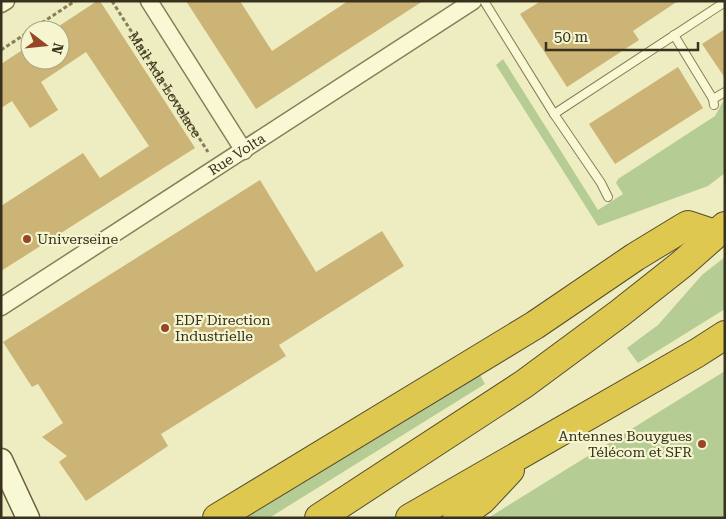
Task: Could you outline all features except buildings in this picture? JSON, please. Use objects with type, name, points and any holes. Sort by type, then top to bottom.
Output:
[{"type":"highway","points":[[217,518],[535,325],[635,257],[681,229],[688,226],[720,230]]},
{"type":"highway","points":[[319,518],[524,384],[667,276],[720,230]]},
{"type":"highway","points":[[410,518],[725,335]]},
{"type":"highway","points":[[456,518],[482,500],[528,450]]},
{"type":"main road","points":[[1,460],[28,518]]},
{"type":"street","points":[[1,4],[6,1]]},
{"type":"street","points":[[149,1],[244,151]]},
{"type":"street","name":"Rue Volta","points":[[1,307],[473,1]]},
{"type":"lane","points":[[484,1],[554,114],[601,183],[608,197]]},
{"type":"lane","points":[[554,114],[725,2]]},
{"type":"lane","points":[[674,35],[714,102],[725,92]]},
{"type":"path","points":[[46,20],[75,1]]},
{"type":"path","name":"Mail Ada Lovelace","points":[[112,1],[218,167]]},
{"type":"path","points":[[1,50],[20,37]]},
{"type":"green space","points":[[503,59],[598,210],[623,194],[616,183],[618,179],[715,116],[725,98],[725,173],[708,186],[598,226],[496,65]]},
{"type":"green space","points":[[725,257],[725,309],[638,363],[627,348],[658,325],[702,275]]},
{"type":"green space","points":[[725,371],[725,518],[488,518]]},
{"type":"green space","points":[[480,375],[485,384],[269,518],[245,518]]},
{"type":"place","name":"Universeine","points":[[27,239]]},
{"type":"place","name":"EDF Direction Industrielle","points":[[165,328]]},
{"type":"place","name":"Antennes Bouygues Télécom et SFR","points":[[702,444]]}]
